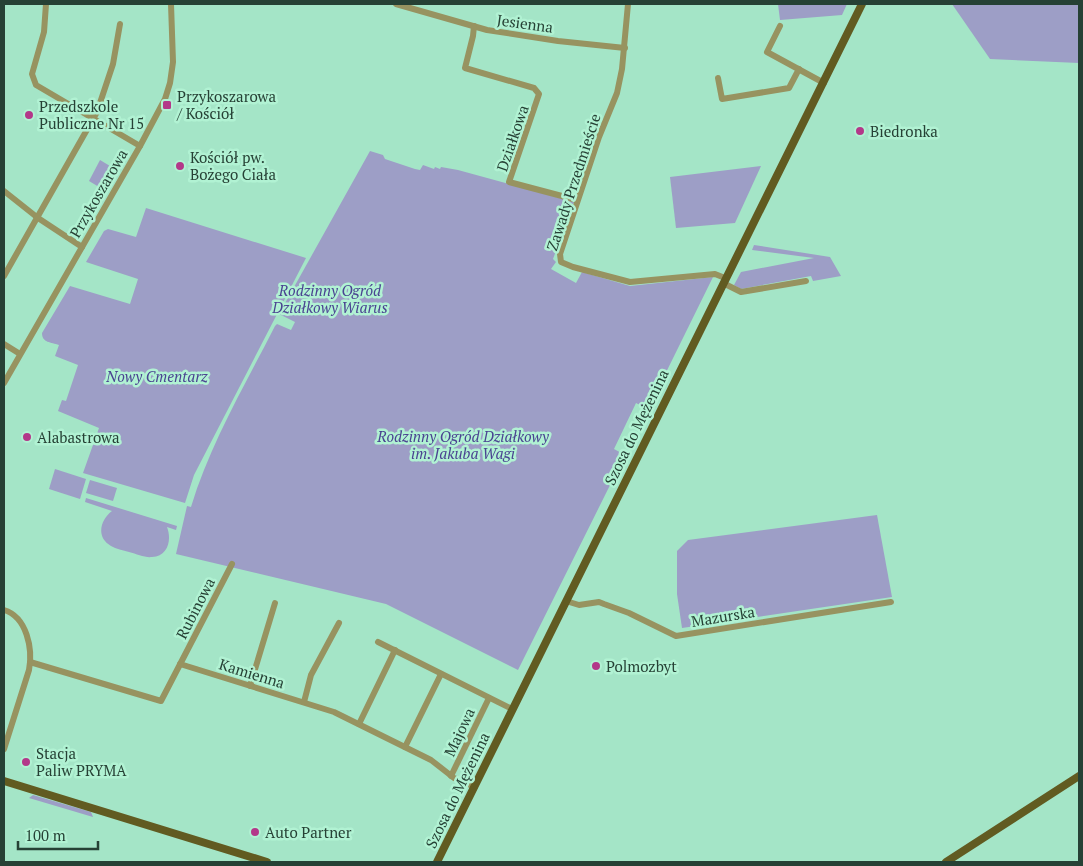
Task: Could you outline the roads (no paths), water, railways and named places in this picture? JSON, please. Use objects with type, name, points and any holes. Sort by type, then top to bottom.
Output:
[{"type":"main road","name":"Szosa do Mężenina","points":[[437,862],[862,4]]},
{"type":"main road","points":[[946,862],[1079,776]]},
{"type":"main road","points":[[4,781],[266,862]]},
{"type":"street","points":[[46,4],[44,32],[33,69],[33,80],[40,89],[140,146]]},
{"type":"street","name":"Przykoszarowa","points":[[4,383],[165,99],[172,75],[174,55],[171,4]]},
{"type":"street","name":"Jesienna","points":[[396,4],[420,7],[488,30],[521,36],[625,48]]},
{"type":"street","name":"Zawady Przedmieście","points":[[628,4],[625,48],[617,93],[599,137],[560,254],[560,260],[563,264],[630,282],[714,274],[724,280]]},
{"type":"street","points":[[4,276],[101,104],[111,72],[120,24]]},
{"type":"street","name":"Działkowa","points":[[474,26],[465,68],[529,86],[537,90],[538,94],[538,100],[509,182],[578,200]]},
{"type":"street","points":[[780,26],[767,52],[824,82]]},
{"type":"street","points":[[718,78],[722,99],[789,88],[799,69]]},
{"type":"street","points":[[4,191],[38,218],[82,247]]},
{"type":"street","points":[[724,280],[741,292],[806,281]]},
{"type":"street","points":[[4,344],[20,354]]},
{"type":"street","name":"Rubinowa","points":[[180,664],[232,564]]},
{"type":"street","name":"Mazurska","points":[[566,600],[579,605],[599,602],[629,613],[676,636],[891,602]]},
{"type":"street","points":[[250,686],[275,603]]},
{"type":"street","points":[[4,610],[15,616],[22,625],[30,649],[30,662],[4,749]]},
{"type":"street","points":[[304,702],[312,675],[339,623]]},
{"type":"street","name":"Majowa","points":[[378,642],[512,709]]},
{"type":"street","points":[[359,724],[396,650]]},
{"type":"street","points":[[30,662],[161,701],[180,664]]},
{"type":"street","name":"Kamienna","points":[[180,664],[334,712],[431,760],[451,776],[475,787]]},
{"type":"street","points":[[405,747],[441,674]]},
{"type":"street","name":"Majowa","points":[[451,776],[489,698]]},
{"type":"place","name":"Przykoszarowa / Kościół","points":[[167,105]]},
{"type":"place","name":"Przedszkole Publiczne Nr 15","points":[[29,115]]},
{"type":"place","name":"Biedronka","points":[[860,131]]},
{"type":"place","name":"Kościół pw. Bożego Ciała","points":[[180,166]]},
{"type":"place","name":"Alabastrowa","points":[[27,437]]},
{"type":"place","name":"Polmozbyt","points":[[596,666]]},
{"type":"place","name":"Stacja Paliw PRYMA","points":[[26,762]]},
{"type":"place","name":"Auto Partner","points":[[255,832]]},
{"type":"park label","name":"Rodzinny Ogród Działkowy Wiarus","points":[[330,298]]},
{"type":"park label","name":"Nowy Cmentarz","points":[[157,376]]},
{"type":"park label","name":"Rodzinny Ogród Działkowy im. Jakuba Wagi","points":[[463,444]]}]
